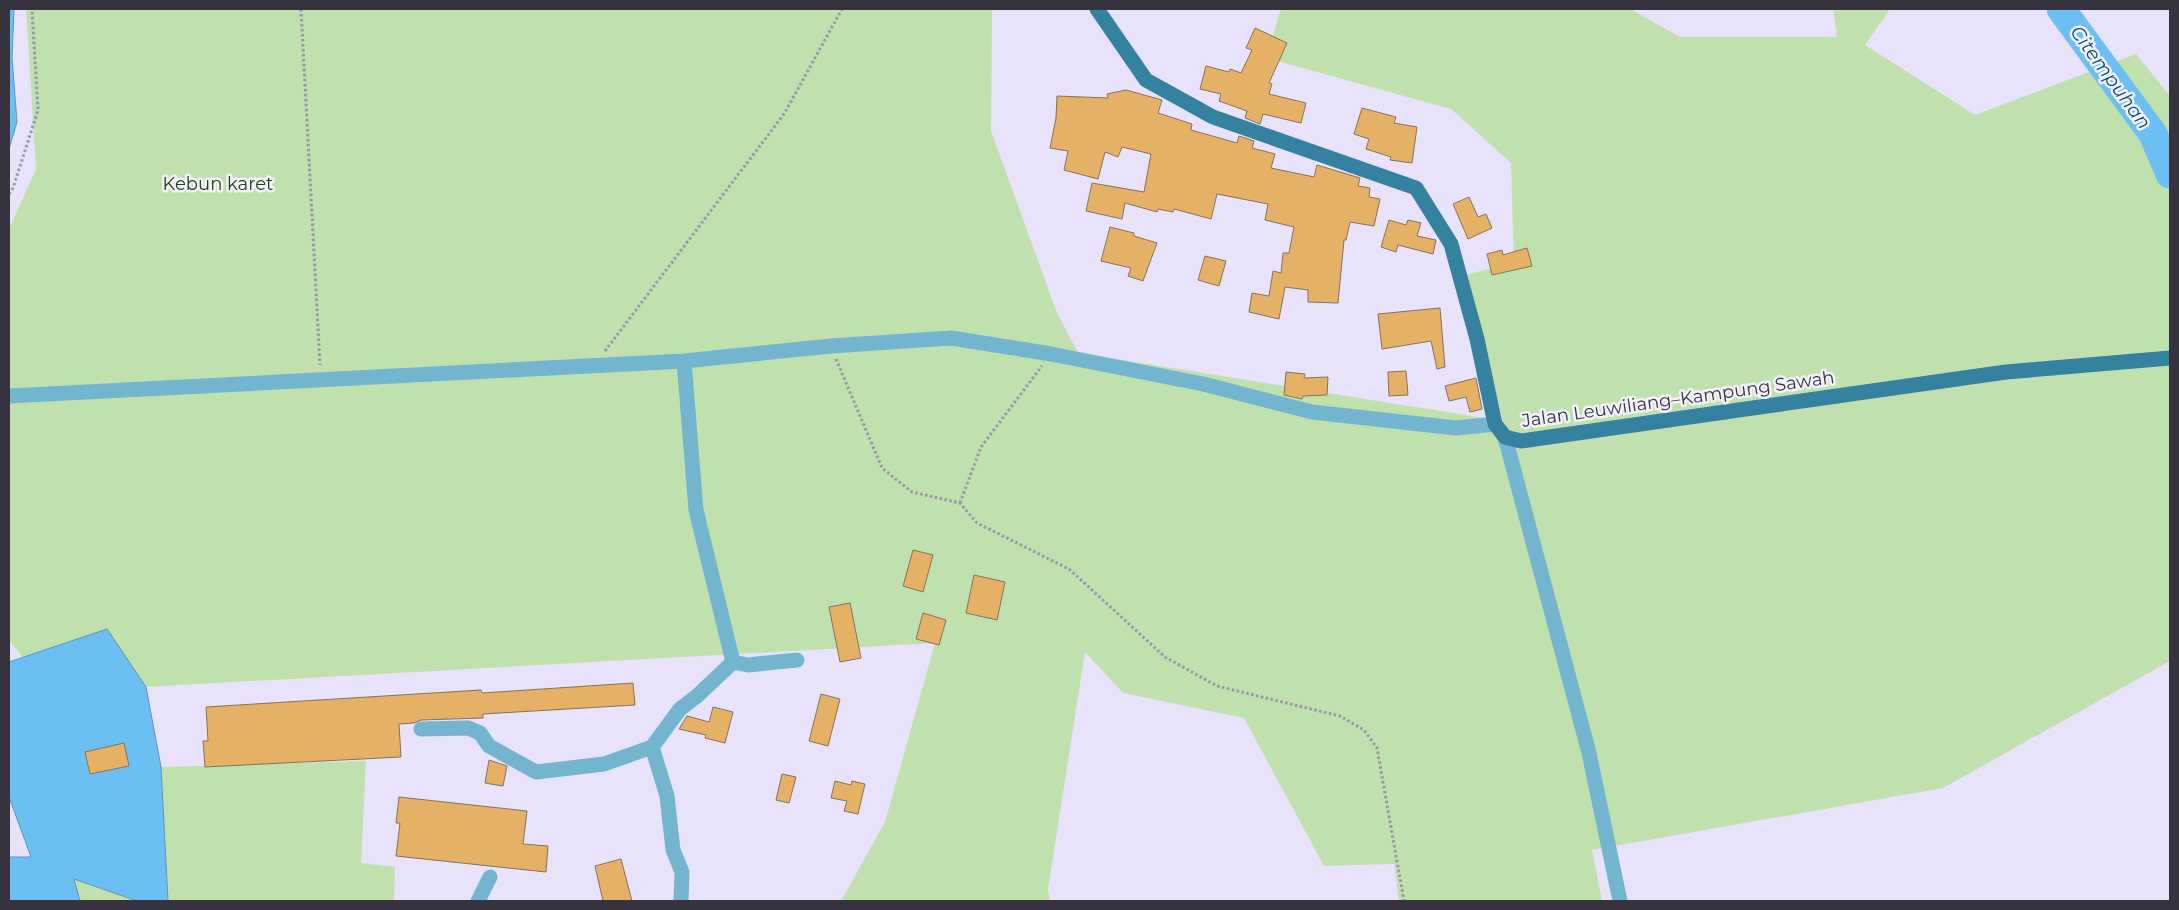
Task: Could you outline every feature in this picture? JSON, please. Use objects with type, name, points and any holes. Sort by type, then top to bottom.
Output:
[{"type":"main road","name":"Jalan Leuwiliang–Kampung Sawah","points":[[1097,9],[1146,80],[1213,117],[1416,188],[1451,244],[1477,339],[1495,424],[1505,437],[1521,441],[2006,372],[2170,358]]},
{"type":"street","points":[[9,396],[684,361],[831,346],[951,338],[1052,354],[1203,384],[1312,412],[1456,428],[1495,424]]},
{"type":"street","points":[[684,361],[696,510],[733,662]]},
{"type":"street","points":[[1505,437],[1589,753],[1620,901]]},
{"type":"street","points":[[733,662],[748,665],[797,660]]},
{"type":"street","points":[[421,729],[468,728],[480,734],[489,746],[536,772],[604,764],[652,748],[680,709],[697,696],[733,662]]},
{"type":"street","points":[[652,748],[667,796],[673,850],[682,872],[681,901]]},
{"type":"street","points":[[478,901],[490,877]]},
{"type":"path","points":[[9,194],[13,188],[38,110],[32,9]]},
{"type":"path","points":[[301,9],[321,380]]},
{"type":"path","points":[[594,365],[784,114],[842,9]]},
{"type":"path","points":[[831,346],[882,468],[912,492],[960,503],[977,523],[1068,569],[1165,657],[1217,686],[1340,716],[1364,730],[1377,748],[1404,901]]},
{"type":"path","points":[[960,503],[981,447],[1052,354]]},
{"type":"green space","name":"Kebun karet","points":[[26,9],[992,9],[991,131],[1057,313],[1078,353],[1503,421],[1464,275],[1514,263],[1511,163],[1451,109],[1266,58],[1281,9],[1630,9],[1680,37],[1837,37],[1833,9],[1890,9],[1865,45],[1975,115],[2136,54],[2170,96],[2170,661],[1943,788],[1592,850],[1602,901],[1399,901],[1394,864],[1324,866],[1244,718],[1123,693],[1085,652],[1048,889],[1050,901],[841,901],[885,822],[935,643],[146,687],[107,629],[23,658],[9,640],[9,229],[36,169]]},
{"type":"green space","points":[[366,761],[361,863],[395,867],[394,901],[168,901],[161,767]]},
{"type":"green space","points":[[73,878],[137,901],[80,901]]},
{"type":"water","points":[[9,9],[14,9],[12,58],[17,122],[9,149]]},
{"type":"water","points":[[107,629],[146,687],[161,767],[168,901],[137,901],[74,879],[80,901],[9,901],[9,857],[31,857],[9,797],[9,662]]},
{"type":"building","points":[[1255,28],[1287,43],[1269,83],[1272,84],[1269,94],[1306,103],[1301,123],[1263,114],[1260,124],[1245,118],[1247,111],[1219,101],[1221,94],[1200,89],[1206,66],[1229,72],[1230,69],[1241,73],[1252,50],[1246,48]]},
{"type":"building","points":[[1126,90],[1162,100],[1158,113],[1192,124],[1191,130],[1237,143],[1239,136],[1254,141],[1252,148],[1275,154],[1271,168],[1314,177],[1317,165],[1360,178],[1358,186],[1370,188],[1369,197],[1380,199],[1374,226],[1350,222],[1346,240],[1344,240],[1338,303],[1308,302],[1308,290],[1285,287],[1279,319],[1249,312],[1252,293],[1269,296],[1273,271],[1281,273],[1283,253],[1289,253],[1294,227],[1265,220],[1268,204],[1217,194],[1211,219],[1174,209],[1173,212],[1158,209],[1157,212],[1125,203],[1122,219],[1086,211],[1092,183],[1144,192],[1151,154],[1122,147],[1118,157],[1105,152],[1098,179],[1064,170],[1068,151],[1050,148],[1056,118],[1057,96],[1108,98],[1107,94]]},
{"type":"building","points":[[1362,108],[1396,117],[1394,123],[1417,127],[1412,163],[1390,160],[1391,157],[1366,149],[1369,139],[1354,134]]},
{"type":"building","points":[[1469,197],[1478,217],[1486,214],[1492,228],[1468,239],[1453,204]]},
{"type":"building","points":[[1389,220],[1406,225],[1408,220],[1421,223],[1417,236],[1436,240],[1433,254],[1398,245],[1396,252],[1381,247]]},
{"type":"building","points":[[1110,227],[1134,233],[1134,236],[1157,243],[1143,281],[1128,276],[1131,268],[1101,261]]},
{"type":"building","points":[[1527,248],[1532,266],[1492,275],[1487,254],[1502,250],[1503,255]]},
{"type":"building","points":[[1205,256],[1226,261],[1219,286],[1198,280]]},
{"type":"building","points":[[1440,308],[1445,367],[1437,369],[1431,341],[1382,349],[1378,314]]},
{"type":"building","points":[[1406,371],[1408,395],[1389,396],[1388,372]]},
{"type":"building","points":[[1286,372],[1305,374],[1304,378],[1328,377],[1327,395],[1303,396],[1302,399],[1284,395]]},
{"type":"building","points":[[1476,378],[1482,409],[1470,412],[1466,397],[1449,401],[1445,386]]},
{"type":"building","points":[[913,550],[933,555],[923,592],[903,586]]},
{"type":"building","points":[[974,575],[1005,582],[997,620],[966,613]]},
{"type":"building","points":[[850,603],[861,658],[840,662],[829,607]]},
{"type":"building","points":[[923,613],[946,620],[939,645],[916,639]]},
{"type":"building","points":[[633,683],[635,705],[483,714],[483,718],[421,720],[414,723],[399,724],[401,757],[205,767],[203,741],[208,741],[206,707],[481,690],[482,693]]},
{"type":"building","points":[[821,694],[840,699],[828,746],[809,741]]},
{"type":"building","points":[[713,707],[733,712],[725,743],[705,738],[706,735],[679,729],[687,716],[709,722]]},
{"type":"building","points":[[124,743],[129,766],[90,774],[85,752]]},
{"type":"building","points":[[489,760],[507,766],[503,786],[485,783]]},
{"type":"building","points":[[782,774],[796,777],[789,803],[776,800]]},
{"type":"building","points":[[835,781],[851,785],[852,781],[865,784],[858,814],[844,811],[847,801],[831,798]]},
{"type":"building","points":[[399,797],[527,811],[523,844],[548,846],[546,872],[396,856],[400,823],[396,823]]},
{"type":"building","points":[[621,859],[632,901],[603,901],[595,866]]},
{"type":"waterway","name":"Citempuhan","points":[[2061,9],[2153,134],[2170,174]]}]
